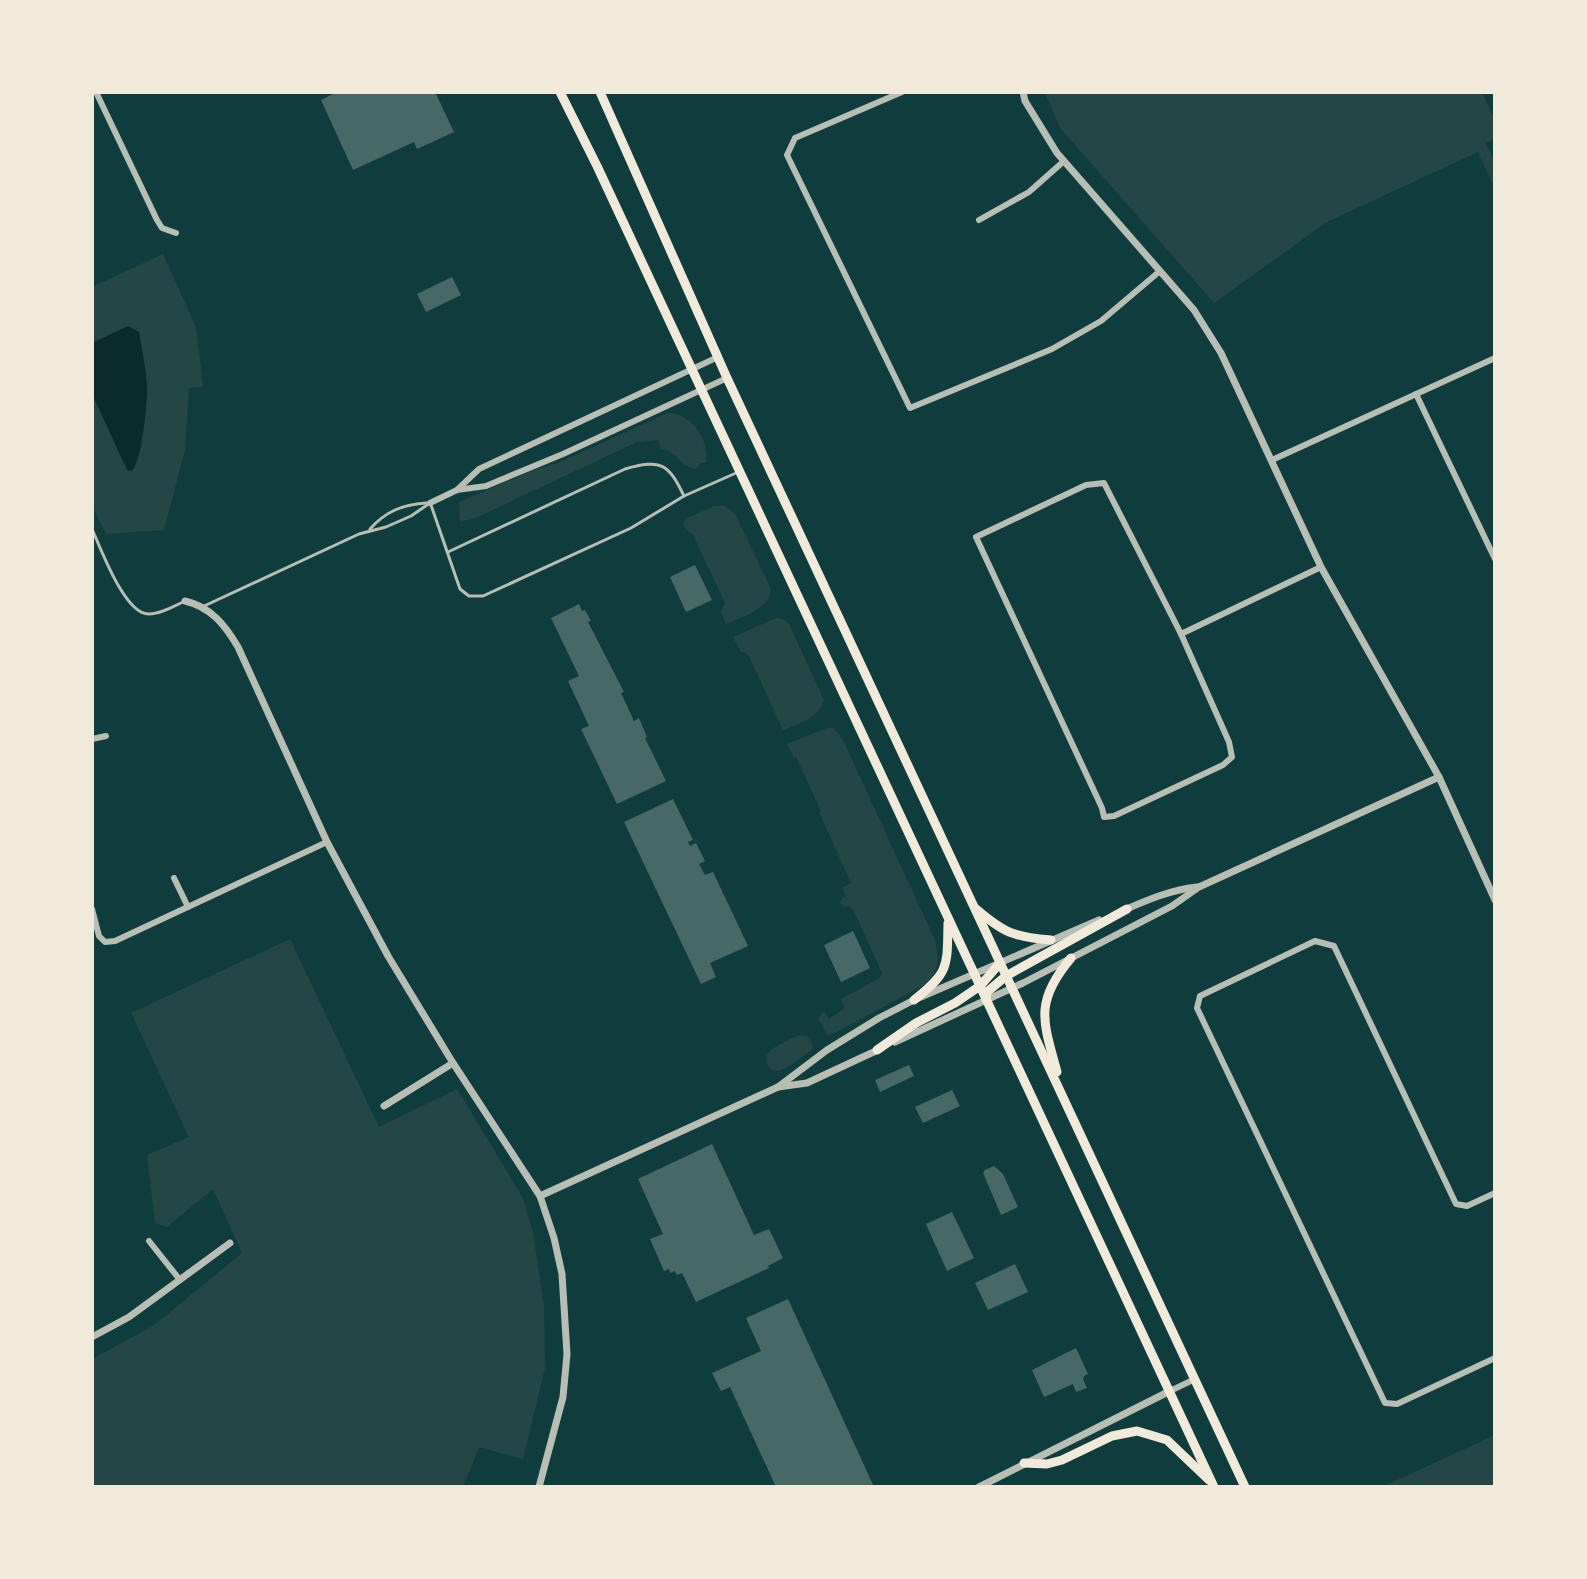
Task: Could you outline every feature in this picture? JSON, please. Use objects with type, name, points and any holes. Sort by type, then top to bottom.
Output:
[{"type":"main road","points":[[560,92],[1213,1485]]},
{"type":"main road","points":[[600,92],[727,378],[1245,1487]]},
{"type":"main road","points":[[974,907],[1003,931],[1051,940]]},
{"type":"main road","points":[[986,1000],[987,992],[1006,976],[1127,909]]},
{"type":"main road","points":[[914,1000],[941,974],[948,955],[949,919]]},
{"type":"main road","points":[[1064,1099],[1043,1014],[1048,991],[1071,958]]},
{"type":"main road","points":[[877,1050],[980,986],[1000,963]]},
{"type":"main road","points":[[1024,1463],[1047,1464],[1062,1460],[1112,1436],[1137,1431],[1167,1440],[1213,1485]]},
{"type":"street","points":[[96,92],[157,220],[162,228],[176,233]]},
{"type":"street","points":[[902,92],[795,138],[787,155],[910,408],[1052,349],[1101,321],[1160,271]]},
{"type":"street","points":[[1023,92],[1025,101],[1064,161],[1194,310],[1221,353],[1321,567],[1439,777],[1495,900]]},
{"type":"street","points":[[979,220],[1029,192],[1064,161]]},
{"type":"street","points":[[457,490],[479,469],[718,357]]},
{"type":"street","points":[[1272,460],[1495,358]]},
{"type":"street","points":[[430,503],[457,490],[486,486],[538,465],[727,378]]},
{"type":"street","points":[[1416,394],[1495,559]]},
{"type":"street","points":[[1104,483],[1181,634],[1229,742],[1232,757],[1223,765],[1114,816],[1104,817],[976,537],[1086,485],[1104,483]]},
{"type":"street","points":[[1181,634],[1321,567]]},
{"type":"street","points":[[185,601],[214,615],[238,647],[327,842],[388,956],[540,1196],[562,1274],[567,1354],[563,1397],[539,1487]]},
{"type":"street","points":[[92,739],[106,736]]},
{"type":"street","points":[[778,1087],[807,1083],[1012,988],[1172,906],[1199,887],[1439,777]]},
{"type":"street","points":[[92,909],[99,936],[105,942],[115,941],[327,842]]},
{"type":"street","points":[[174,878],[188,907]]},
{"type":"street","points":[[540,1196],[778,1087],[827,1050],[914,1000],[1162,894],[1199,887]]},
{"type":"street","points":[[1495,1193],[1467,1206],[1456,1204],[1334,946],[1315,941],[1200,996],[1197,1008],[1385,1403],[1397,1404],[1495,1358]]},
{"type":"street","points":[[384,1106],[453,1063]]},
{"type":"street","points":[[149,1241],[180,1280]]},
{"type":"street","points":[[92,1337],[129,1317],[230,1243]]},
{"type":"street","points":[[979,1487],[1195,1379]]},
{"type":"lane","points":[[448,552],[635,466],[657,464],[667,468],[684,496]]},
{"type":"lane","points":[[430,503],[460,589],[469,596],[483,596],[631,528],[684,496],[739,471]]},
{"type":"lane","points":[[369,530],[386,514],[405,505],[430,503]]},
{"type":"lane","points":[[202,607],[369,530],[386,527],[411,516],[430,503]]},
{"type":"lane","points":[[92,529],[124,597],[135,610],[147,615],[185,601]]},
{"type":"shaded area","points":[[1044,92],[1482,92],[1495,120],[1495,138],[1486,143],[1495,163],[1495,189],[1478,152],[1327,222],[1214,303],[1061,129]]},
{"type":"shaded area","points":[[163,254],[196,327],[203,387],[189,388],[185,450],[164,530],[106,534],[92,506],[92,287]]},
{"type":"shaded area","points":[[128,326],[139,332],[147,390],[141,445],[132,471],[127,470],[92,394],[92,343]]},
{"type":"shaded area","points":[[668,413],[685,418],[698,430],[705,446],[706,463],[701,463],[696,469],[691,468],[670,452],[660,449],[659,440],[637,442],[478,517],[460,522],[459,502],[558,463]]},
{"type":"shaded area","points":[[714,506],[725,506],[735,514],[771,589],[761,607],[726,624],[721,612],[725,603],[693,535],[683,523]]},
{"type":"shaded area","points":[[776,618],[789,624],[824,700],[813,716],[783,730],[749,656],[741,652],[733,637]]},
{"type":"shaded area","points":[[833,728],[842,738],[935,940],[937,959],[936,969],[924,985],[829,1036],[818,1018],[824,1011],[829,1019],[845,1008],[841,999],[880,978],[882,973],[854,911],[840,903],[846,896],[842,888],[851,883],[821,811],[787,744]]},
{"type":"shaded area","points":[[290,939],[379,1127],[457,1089],[523,1198],[533,1232],[544,1306],[545,1368],[523,1459],[479,1447],[463,1487],[95,1487],[92,1480],[92,1359],[153,1326],[242,1253],[213,1189],[167,1227],[155,1223],[147,1155],[189,1137],[131,1013]]},
{"type":"shaded area","points":[[798,1035],[807,1036],[812,1049],[786,1068],[778,1071],[771,1069],[766,1061],[769,1052]]},
{"type":"shaded area","points":[[1495,1435],[1495,1487],[1382,1487]]},
{"type":"building","points":[[337,92],[435,92],[454,132],[417,149],[414,142],[353,170],[321,100]]},
{"type":"building","points":[[452,277],[461,295],[426,312],[417,294]]},
{"type":"building","points":[[695,565],[712,600],[686,612],[670,577]]},
{"type":"building","points":[[579,604],[591,621],[588,622],[624,692],[621,693],[634,721],[639,718],[666,781],[617,804],[581,729],[589,726],[568,681],[579,676],[551,618]]},
{"type":"building","points":[[673,799],[693,840],[688,842],[690,846],[696,843],[705,861],[699,864],[705,875],[713,872],[748,946],[710,963],[716,977],[701,984],[624,822]]},
{"type":"building","points":[[853,931],[870,968],[841,982],[824,945]]},
{"type":"building","points":[[909,1065],[914,1076],[880,1092],[875,1080]]},
{"type":"building","points":[[952,1090],[960,1106],[923,1123],[915,1107]]},
{"type":"building","points":[[712,1144],[754,1235],[769,1229],[783,1258],[769,1268],[696,1302],[682,1273],[670,1273],[669,1269],[664,1271],[650,1239],[663,1234],[638,1179]]},
{"type":"building","points":[[994,1166],[1003,1174],[1018,1207],[1001,1215],[983,1173]]},
{"type":"building","points":[[952,1212],[974,1258],[947,1271],[926,1224]]},
{"type":"building","points":[[1015,1264],[1028,1292],[988,1310],[975,1283]]},
{"type":"building","points":[[788,1299],[874,1487],[776,1487],[730,1387],[721,1391],[712,1373],[761,1351],[746,1318]]},
{"type":"building","points":[[1076,1348],[1088,1374],[1083,1379],[1087,1388],[1076,1392],[1073,1384],[1044,1397],[1032,1370]]}]
